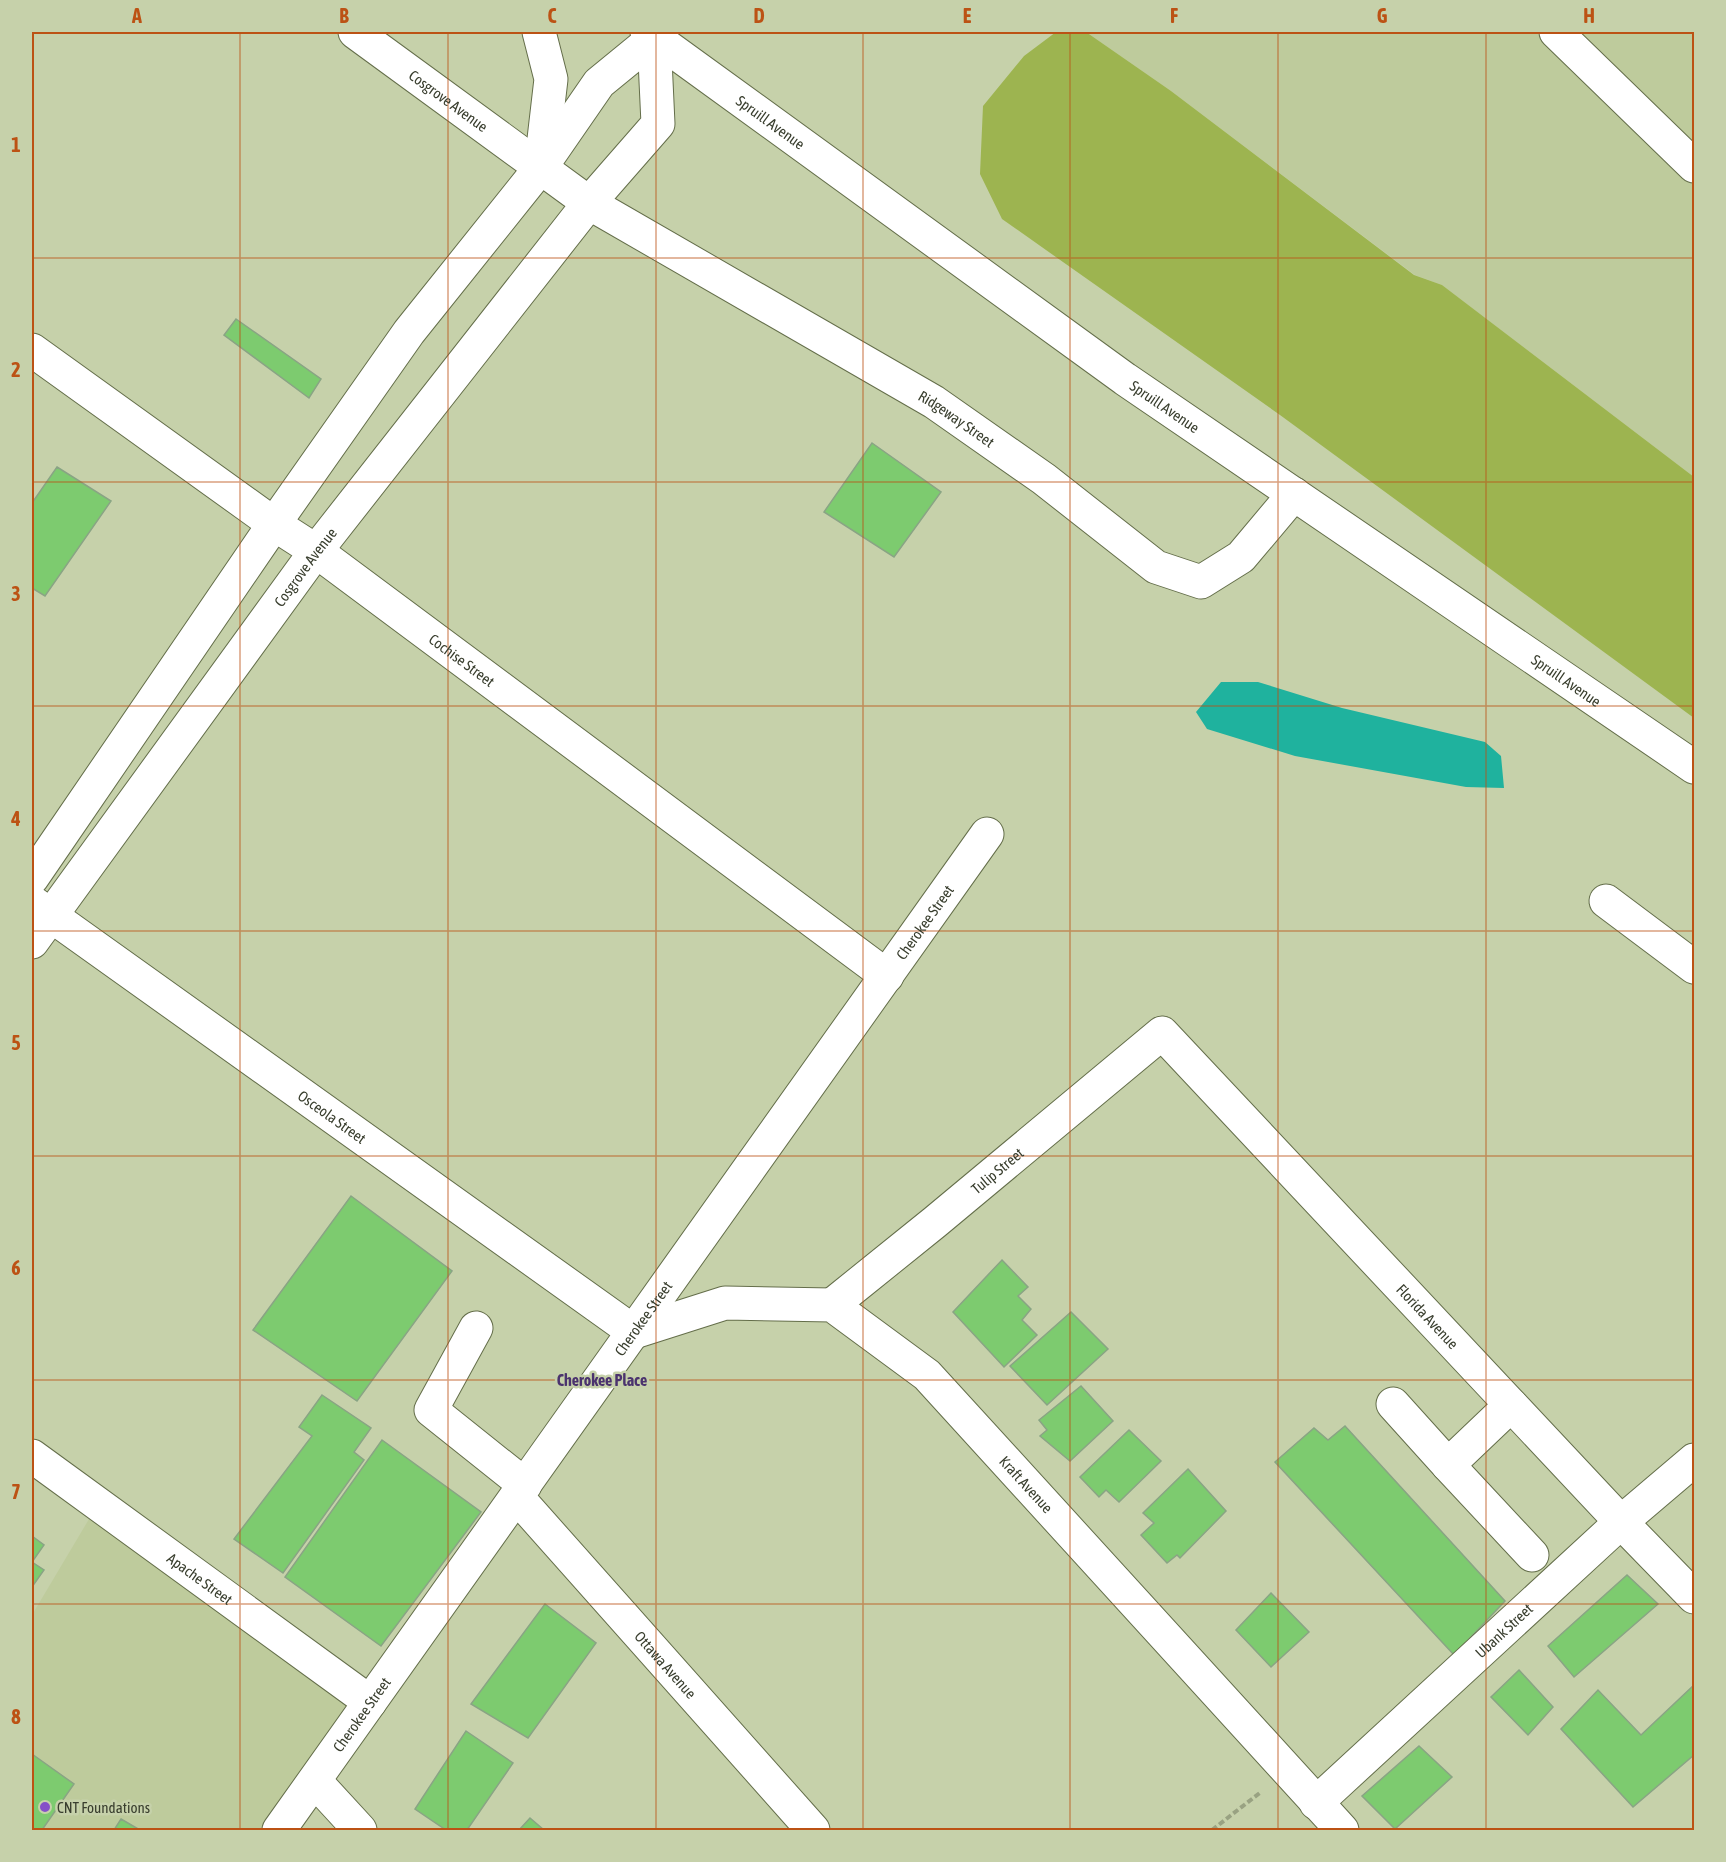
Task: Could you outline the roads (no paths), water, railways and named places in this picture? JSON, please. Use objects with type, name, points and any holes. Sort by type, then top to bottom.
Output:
[{"type":"street","name":"Cosgrove Avenue","points":[[355,32],[589,203]]},
{"type":"street","points":[[539,32],[551,79],[541,167]]},
{"type":"street","points":[[1556,32],[1695,166]]},
{"type":"street","name":"Cosgrove Avenue","points":[[32,942],[41,908],[316,551],[589,203],[658,124],[653,34]]},
{"type":"street","points":[[32,878],[274,524],[409,332],[541,167],[599,83],[653,34]]},
{"type":"street","name":"Spruill Avenue","points":[[653,34],[1125,379],[1695,767]]},
{"type":"street","name":"Ridgeway Street","points":[[589,203],[934,402],[1044,479],[1156,567],[1201,582],[1241,557],[1294,494]]},
{"type":"street","name":"Cochise Street","points":[[32,350],[274,524],[316,551],[887,976]]},
{"type":"street","name":"Cherokee Street","points":[[279,1830],[987,834]]},
{"type":"street","points":[[1606,901],[1695,967]]},
{"type":"street","name":"Osceola Street","points":[[41,908],[634,1332]]},
{"type":"street","name":"Tulip Street","points":[[832,1305],[936,1222],[1162,1033]]},
{"type":"street","name":"Florida Avenue","points":[[1162,1033],[1621,1522],[1695,1597]]},
{"type":"street","points":[[634,1332],[725,1303],[832,1305]]},
{"type":"street","name":"Kraft Avenue","points":[[832,1305],[927,1375],[1342,1830]]},
{"type":"street","name":"Ottawa Avenue","points":[[476,1328],[431,1410],[521,1491],[813,1830]]},
{"type":"street","points":[[1393,1404],[1532,1555]]},
{"type":"street","points":[[1448,1465],[1511,1405]]},
{"type":"street","name":"Apache Street","points":[[32,1456],[370,1702]]},
{"type":"street","name":"Ubank Street","points":[[1316,1803],[1621,1522],[1695,1460]]},
{"type":"street","points":[[315,1781],[360,1830]]},
{"type":"water","points":[[1221,682],[1258,682],[1342,708],[1485,742],[1501,756],[1504,788],[1466,787],[1295,756],[1207,729],[1196,712]]},
{"type":"place","name":"CNT Foundations","points":[[45,1807]]},
{"type":"district","name":"Cherokee Place","points":[[602,1380]]}]
